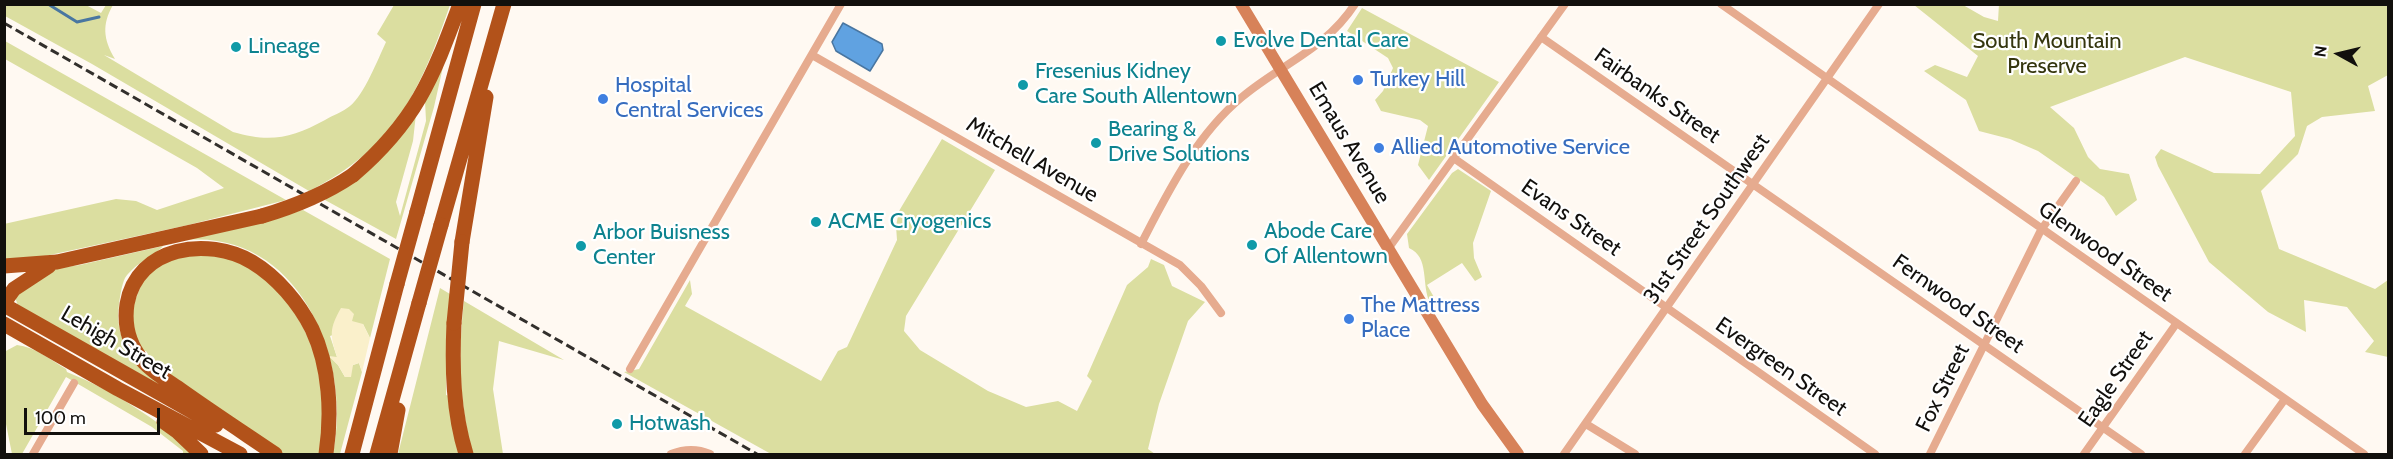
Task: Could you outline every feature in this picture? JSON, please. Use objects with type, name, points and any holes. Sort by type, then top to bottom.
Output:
[{"type":"highway","points":[[4,266],[57,262],[262,216],[297,205],[331,190],[353,175],[393,137],[420,100],[438,62],[460,4]]},
{"type":"highway","points":[[353,451],[474,4]]},
{"type":"highway","points":[[381,454],[418,306],[504,4]]},
{"type":"highway","points":[[466,454],[454,388],[454,323],[462,242],[498,27]]},
{"type":"highway","points":[[275,454],[150,368],[134,347],[127,324],[128,301],[138,277],[155,260],[165,254],[186,249],[221,250],[251,261],[279,284],[303,313],[313,331],[322,360],[328,394],[330,422],[326,453]]},
{"type":"highway","points":[[4,304],[14,289],[42,269],[57,262]]},
{"type":"highway","name":"Lehigh Street","points":[[4,304],[269,454]]},
{"type":"highway","name":"Lehigh Street","points":[[4,324],[118,389],[240,454]]},
{"type":"highway","points":[[118,389],[178,432],[201,454]]},
{"type":"main road","name":"Emaus Avenue","points":[[1241,4],[1482,404],[1518,454]]},
{"type":"street","points":[[630,369],[841,4]]},
{"type":"street","points":[[1141,244],[1182,169],[1208,131],[1241,97],[1326,39],[1355,4]]},
{"type":"street","points":[[1388,249],[1565,4]]},
{"type":"street","name":"Glenwood Street","points":[[1721,4],[1826,80],[2364,454]]},
{"type":"street","name":"31st Street Southwest","points":[[1564,454],[1879,4]]},
{"type":"street","name":"Fairbanks Street","points":[[1541,37],[1753,185]]},
{"type":"street","name":"Mitchell Avenue","points":[[812,55],[1180,265],[1201,286],[1221,313]]},
{"type":"street","name":"Evans Street","points":[[1455,159],[1667,308]]},
{"type":"street","name":"Fox Street","points":[[1930,454],[2041,230],[2076,181]]},
{"type":"street","name":"Fernwood Street","points":[[1753,185],[2141,454]]},
{"type":"street","name":"Evergreen Street","points":[[1667,308],[1875,454]]},
{"type":"street","name":"Eagle Street","points":[[2084,454],[2176,324]]},
{"type":"street","points":[[33,454],[74,383]]},
{"type":"street","points":[[2246,454],[2285,399]]},
{"type":"street","points":[[1586,424],[1635,454]]},
{"type":"street","points":[[671,454],[687,449],[710,454]]},
{"type":"green space","name":"South Mountain Preserve","points":[[1999,4],[2388,5],[2388,75],[2368,86],[2375,111],[2322,117],[2307,126],[2298,154],[2261,191],[2279,249],[2375,289],[2388,280],[2388,357],[2365,352],[2374,341],[2347,307],[2304,300],[2306,332],[2268,312],[2209,262],[2158,166],[2155,157],[2161,149],[2214,173],[2260,174],[2295,136],[2291,92],[2185,57],[2050,107],[2074,128],[2088,157],[2100,169],[2129,174],[2137,200],[2116,216],[2104,197],[2038,151],[2010,139],[1979,131],[1966,100],[1924,71],[1935,65],[1967,77],[1978,56],[1914,5],[1963,5],[1984,17],[1998,21]]},
{"type":"green space","points":[[4,5],[86,5],[101,13],[106,5],[113,5],[109,12],[105,32],[115,59],[104,55],[233,132],[270,138],[302,131],[344,110],[355,101],[386,42],[377,34],[394,5],[450,5],[427,64],[400,114],[363,156],[339,174],[309,191],[92,64],[5,16]]},
{"type":"green space","points":[[1362,8],[1499,82],[1429,180],[1418,165],[1428,126],[1420,120],[1381,111],[1375,100],[1383,91],[1393,68],[1388,58],[1347,31]]},
{"type":"green space","points":[[5,41],[286,200],[188,225],[36,258],[5,260],[4,224],[116,199],[136,201],[157,210],[224,188],[197,168],[5,59]]},
{"type":"green space","points":[[445,58],[434,107],[396,239],[325,200],[416,114],[413,141],[396,202],[400,216],[426,121],[425,101]]},
{"type":"green space","points":[[942,139],[995,170],[906,316],[904,331],[920,350],[988,391],[1026,407],[1058,401],[1077,411],[1092,381],[1087,376],[1127,285],[1148,267],[1151,259],[1164,265],[1172,286],[1205,302],[1188,321],[1159,404],[1148,449],[1155,454],[771,454],[624,372],[639,369],[690,280],[692,294],[685,306],[821,381],[838,351],[847,347],[897,240],[896,226],[899,211]]},
{"type":"green space","points":[[1458,169],[1491,191],[1473,243],[1474,258],[1482,277],[1475,281],[1462,263],[1427,285],[1435,299],[1430,303],[1420,258],[1409,248],[1407,234],[1452,173]]},
{"type":"green space","points":[[303,210],[390,259],[370,338],[363,324],[330,336],[337,357],[330,357],[345,377],[353,365],[359,363],[362,372],[340,454],[333,454],[337,418],[334,380],[325,343],[310,309],[288,279],[260,257],[226,243],[187,240]]},
{"type":"green space","points":[[163,246],[125,278],[118,319],[124,343],[131,353],[167,389],[18,306],[15,297],[37,277],[59,268]]},
{"type":"green space","points":[[212,253],[243,264],[260,275],[276,289],[302,325],[319,367],[323,388],[324,414],[320,454],[281,454],[152,361],[134,335],[132,309],[144,277],[167,259]]},
{"type":"green space","points":[[440,288],[450,294],[446,395],[449,396],[461,454],[398,454]]},
{"type":"green space","points":[[464,301],[564,360],[499,341],[493,389],[503,454],[473,454],[468,435],[461,378]]},
{"type":"green space","points":[[17,345],[36,351],[66,369],[67,372],[135,407],[195,454],[183,454],[183,451],[152,427],[66,377],[22,454],[12,454],[5,419],[4,352]]},
{"type":"sand","points":[[341,308],[349,309],[354,314],[352,321],[363,324],[370,338],[362,372],[359,363],[353,365],[351,377],[345,377],[329,356],[337,357],[332,332],[334,321]]},
{"type":"water","points":[[843,23],[882,44],[883,50],[870,71],[836,51],[832,42]]},
{"type":"waterway","points":[[48,4],[77,22],[99,17]]},
{"type":"railway","points":[[4,23],[757,454]]},
{"type":"place","name":"Evolve Dental Care","points":[[1221,41]]},
{"type":"place","name":"Lineage","points":[[236,47]]},
{"type":"place","name":"Turkey Hill","points":[[1358,80]]},
{"type":"place","name":"Fresenius Kidney Care South Allentown","points":[[1023,85]]},
{"type":"place","name":"Hospital Central Services","points":[[603,99]]},
{"type":"place","name":"Bearing & Drive Solutions","points":[[1096,143]]},
{"type":"place","name":"Allied Automotive Service","points":[[1379,148]]},
{"type":"place","name":"ACME Cryogenics","points":[[816,222]]},
{"type":"place","name":"Abode Care Of Allentown","points":[[1252,245]]},
{"type":"place","name":"Arbor Buisness Center","points":[[581,246]]},
{"type":"place","name":"The Mattress Place","points":[[1349,319]]},
{"type":"place","name":"Hotwash","points":[[617,424]]}]
